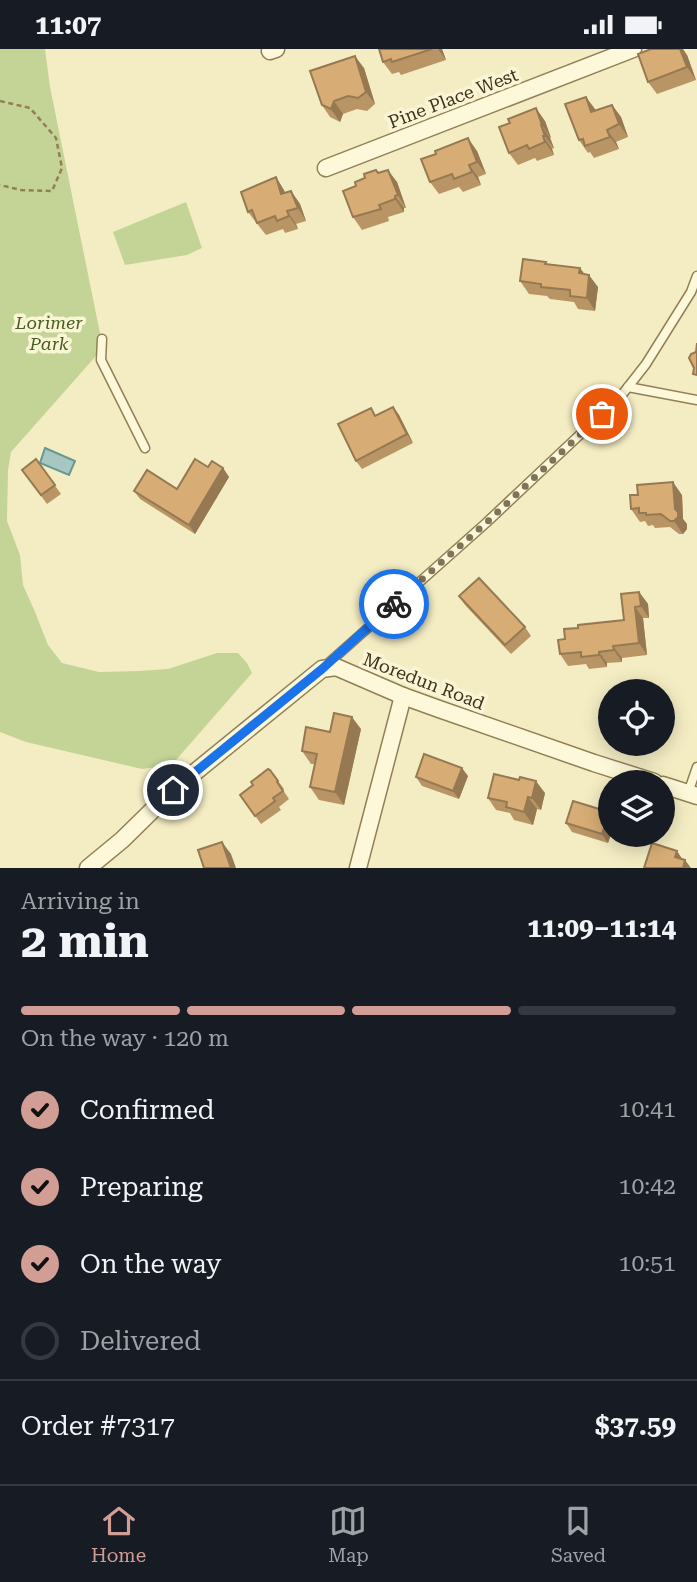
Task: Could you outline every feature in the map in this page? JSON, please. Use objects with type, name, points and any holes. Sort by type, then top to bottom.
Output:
[{"type":"street","name":"Pine Place West","points":[[326,167],[633,49]]},
{"type":"street","name":"Moredun Road","points":[[322,669],[336,667],[404,696],[616,770]]},
{"type":"street","points":[[88,868],[122,840],[173,790],[322,669]]},
{"type":"street","points":[[358,868],[404,696]]},
{"type":"street","points":[[675,789],[693,794]]},
{"type":"lane","points":[[322,669],[486,523],[621,396],[646,364],[691,292],[697,276]]},
{"type":"lane","points":[[102,339],[101,360],[145,448]]},
{"type":"lane","points":[[628,387],[697,400]]},
{"type":"lane","points":[[693,794],[697,767]]},
{"type":"path","points":[[0,101],[30,108],[56,138],[62,168],[52,191],[20,190],[0,185]]},
{"type":"green space","name":"Lorimer Park","points":[[0,49],[45,49],[50,87],[103,348],[11,452],[7,521],[20,555],[23,585],[48,645],[62,663],[99,672],[139,671],[168,669],[217,653],[238,653],[252,673],[176,760],[156,767],[142,769],[26,742],[0,732]]},
{"type":"green space","points":[[186,202],[202,248],[187,255],[125,265],[113,232]]},
{"type":"water","points":[[45,448],[75,461],[69,475],[40,463]]},
{"type":"building","points":[[379,49],[432,49],[392,62],[391,59],[383,62]]},
{"type":"building","points":[[651,49],[680,49],[687,67],[648,82],[638,54]]},
{"type":"building","points":[[355,56],[366,92],[358,98],[348,96],[334,101],[331,109],[322,105],[310,71]]},
{"type":"building","points":[[586,97],[591,112],[612,105],[619,124],[607,130],[610,137],[585,146],[583,139],[579,140],[565,104]]},
{"type":"building","points":[[536,108],[545,142],[529,149],[527,145],[509,153],[499,127],[510,123],[508,119]]},
{"type":"building","points":[[468,138],[477,162],[469,165],[472,172],[454,179],[452,174],[430,182],[421,159]]},
{"type":"building","points":[[376,170],[378,173],[388,170],[398,195],[395,199],[379,205],[381,209],[353,217],[343,191],[356,186],[355,182],[365,178],[364,174]]},
{"type":"building","points":[[276,177],[281,194],[291,191],[298,208],[287,211],[289,216],[277,221],[275,216],[257,223],[252,210],[248,212],[241,192]]},
{"type":"building","points":[[523,259],[580,268],[579,273],[589,275],[587,298],[570,296],[570,290],[541,287],[541,284],[520,281]]},
{"type":"building","points":[[697,343],[697,375],[693,374],[694,368],[689,358],[696,352]]},
{"type":"building","points":[[393,407],[407,434],[356,461],[338,424],[371,408],[375,416]]},
{"type":"building","points":[[36,459],[55,485],[41,495],[22,470]]},
{"type":"building","points":[[195,459],[208,467],[212,461],[223,468],[189,525],[134,491],[147,470],[177,489]]},
{"type":"building","points":[[673,482],[675,509],[678,512],[674,521],[661,514],[646,515],[639,513],[639,508],[631,509],[630,495],[638,495],[637,485]]},
{"type":"building","points":[[479,578],[525,627],[505,645],[459,596]]},
{"type":"building","points":[[639,592],[641,606],[635,607],[639,643],[613,646],[614,650],[599,652],[599,655],[581,657],[581,652],[560,654],[558,640],[565,639],[564,629],[624,620],[621,594]]},
{"type":"building","points":[[334,713],[352,717],[335,792],[310,787],[317,754],[302,751],[306,727],[330,732]]},
{"type":"building","points":[[424,754],[462,768],[453,791],[416,777]]},
{"type":"building","points":[[268,769],[283,791],[273,798],[275,801],[255,816],[240,795]]},
{"type":"building","points":[[494,774],[536,781],[532,798],[528,797],[524,812],[506,807],[507,802],[488,798]]},
{"type":"building","points":[[573,801],[598,809],[598,833],[566,823]]},
{"type":"building","points":[[222,842],[231,868],[204,868],[198,850]]},
{"type":"building","points":[[651,847],[677,851],[675,857],[685,860],[683,868],[644,868]]},
{"type":"way so far","points":[[394,604],[486,523],[602,414]]},
{"type":"route","points":[[173,790],[322,669],[394,604]]}]
